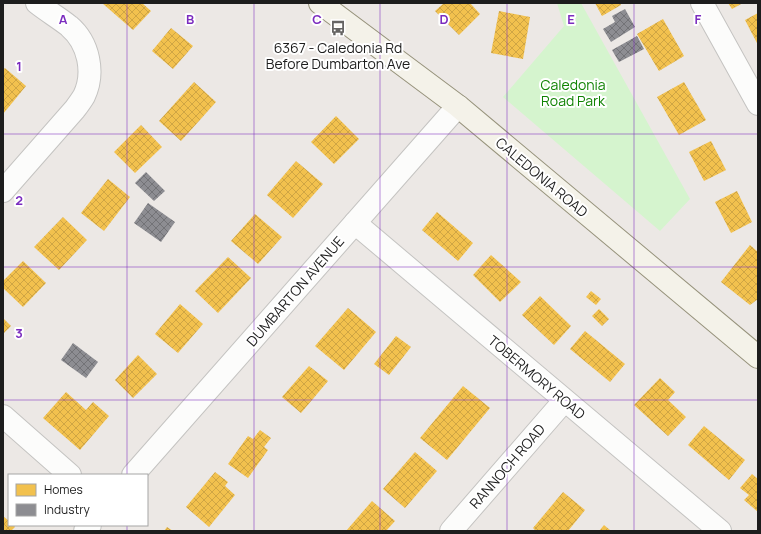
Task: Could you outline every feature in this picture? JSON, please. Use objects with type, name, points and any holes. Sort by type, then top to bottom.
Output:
[{"type":"street","points":[[3,191],[75,109],[84,96],[88,82],[90,67],[87,52],[80,38],[70,26],[37,3]]},
{"type":"street","name":"CALEDONIA ROAD","points":[[320,3],[458,106],[758,357]]},
{"type":"street","points":[[702,3],[758,104]]},
{"type":"street","name":"DUMBARTON AVENUE","points":[[134,474],[458,106]]},
{"type":"street","name":"TOBERMORY ROAD","points":[[355,223],[564,401],[720,531]]},
{"type":"street","name":"RANNOCH ROAD","points":[[451,531],[564,401]]},
{"type":"street","points":[[3,416],[69,474]]},
{"type":"green space","name":"Caledonia Road Park","points":[[557,3],[581,3],[690,199],[660,231],[503,97],[564,26]]},
{"type":"building: Homes","points":[[102,3],[142,3],[151,11],[133,30]]},
{"type":"building: Homes","points":[[444,3],[470,3],[480,14],[459,35],[435,11]]},
{"type":"building: Homes","points":[[595,3],[620,3],[621,5],[602,16]]},
{"type":"building: Homes","points":[[728,3],[743,3],[732,9]]},
{"type":"building: Homes","points":[[499,11],[530,17],[523,59],[491,53]]},
{"type":"building: Homes","points":[[758,13],[758,45],[745,20]]},
{"type":"building: Homes","points":[[663,19],[684,56],[659,71],[637,34]]},
{"type":"building: Homes","points":[[171,28],[193,46],[173,69],[152,51]]},
{"type":"building: Homes","points":[[5,68],[26,86],[3,114],[3,70]]},
{"type":"building: Homes","points":[[194,82],[216,102],[181,141],[159,121]]},
{"type":"building: Homes","points":[[684,82],[706,120],[679,135],[657,97]]},
{"type":"building: Homes","points":[[336,116],[359,139],[334,164],[311,142]]},
{"type":"building: Homes","points":[[141,125],[162,147],[135,173],[114,152]]},
{"type":"building: Homes","points":[[711,141],[726,170],[704,181],[689,152]]},
{"type":"building: Homes","points":[[296,161],[323,184],[293,218],[267,195]]},
{"type":"building: Homes","points":[[108,179],[130,197],[104,231],[81,213]]},
{"type":"building: Homes","points":[[737,191],[752,222],[731,233],[715,202]]},
{"type":"building: Homes","points":[[437,212],[473,243],[458,261],[422,230]]},
{"type":"building: Homes","points":[[255,214],[282,237],[258,264],[231,241]]},
{"type":"building: Homes","points":[[63,217],[87,240],[59,270],[34,247]]},
{"type":"building: Homes","points":[[750,245],[758,252],[758,299],[750,305],[721,282]]},
{"type":"building: Homes","points":[[491,255],[521,282],[500,302],[473,275]]},
{"type":"building: Homes","points":[[228,257],[251,278],[218,313],[195,291]]},
{"type":"building: Homes","points":[[23,261],[46,283],[23,307],[3,288],[3,281]]},
{"type":"building: Homes","points":[[591,291],[601,299],[596,305],[586,297]]},
{"type":"building: Homes","points":[[540,296],[571,326],[554,345],[522,315]]},
{"type":"building: Homes","points":[[180,304],[203,324],[178,353],[155,334]]},
{"type":"building: Homes","points":[[348,308],[376,332],[344,370],[315,346]]},
{"type":"building: Homes","points":[[599,309],[609,319],[602,326],[592,316]]},
{"type":"building: Homes","points":[[3,318],[11,326],[3,334]]},
{"type":"building: Homes","points":[[585,331],[625,364],[610,382],[570,349]]},
{"type":"building: Homes","points":[[396,336],[411,347],[389,375],[374,364]]},
{"type":"building: Homes","points":[[138,355],[157,374],[133,398],[115,380]]},
{"type":"building: Homes","points":[[309,366],[328,381],[301,413],[282,397]]},
{"type":"building: Homes","points":[[660,378],[675,392],[668,400],[686,417],[668,436],[634,405]]},
{"type":"building: Homes","points":[[463,386],[490,408],[447,460],[420,438]]},
{"type":"building: Homes","points":[[66,392],[86,410],[93,402],[109,416],[80,450],[43,418]]},
{"type":"building: Homes","points":[[704,426],[745,460],[729,480],[688,445]]},
{"type":"building: Homes","points":[[260,430],[271,438],[264,447],[268,450],[248,478],[228,464],[248,436],[253,439]]},
{"type":"building: Homes","points":[[415,452],[437,471],[405,508],[383,489]]},
{"type":"building: Homes","points":[[215,472],[228,482],[225,486],[235,495],[209,527],[186,507]]},
{"type":"building: Homes","points":[[752,474],[758,479],[758,512],[744,500],[749,495],[740,488]]},
{"type":"building: Homes","points":[[563,492],[585,510],[568,531],[536,531],[533,528]]},
{"type":"building: Homes","points":[[372,501],[395,521],[386,531],[346,531]]},
{"type":"building: Homes","points":[[3,516],[8,520],[8,526],[15,527],[11,531],[3,531]]},
{"type":"building: Homes","points":[[604,525],[611,531],[599,531]]},
{"type":"building: Homes","points":[[167,527],[173,531],[164,531]]},
{"type":"building: Industry","points":[[625,9],[635,27],[611,42],[603,29],[615,22],[612,16]]},
{"type":"building: Industry","points":[[637,36],[644,49],[619,62],[612,50]]},
{"type":"building: Industry","points":[[146,172],[165,191],[154,201],[135,183]]},
{"type":"building: Industry","points":[[148,203],[175,222],[161,242],[134,223]]},
{"type":"building: Industry","points":[[73,343],[98,362],[86,378],[61,360]]},
{"type":"place","name":"6367 - Caledonia Rd Before Dumbarton Ave","points":[[338,28]]}]
